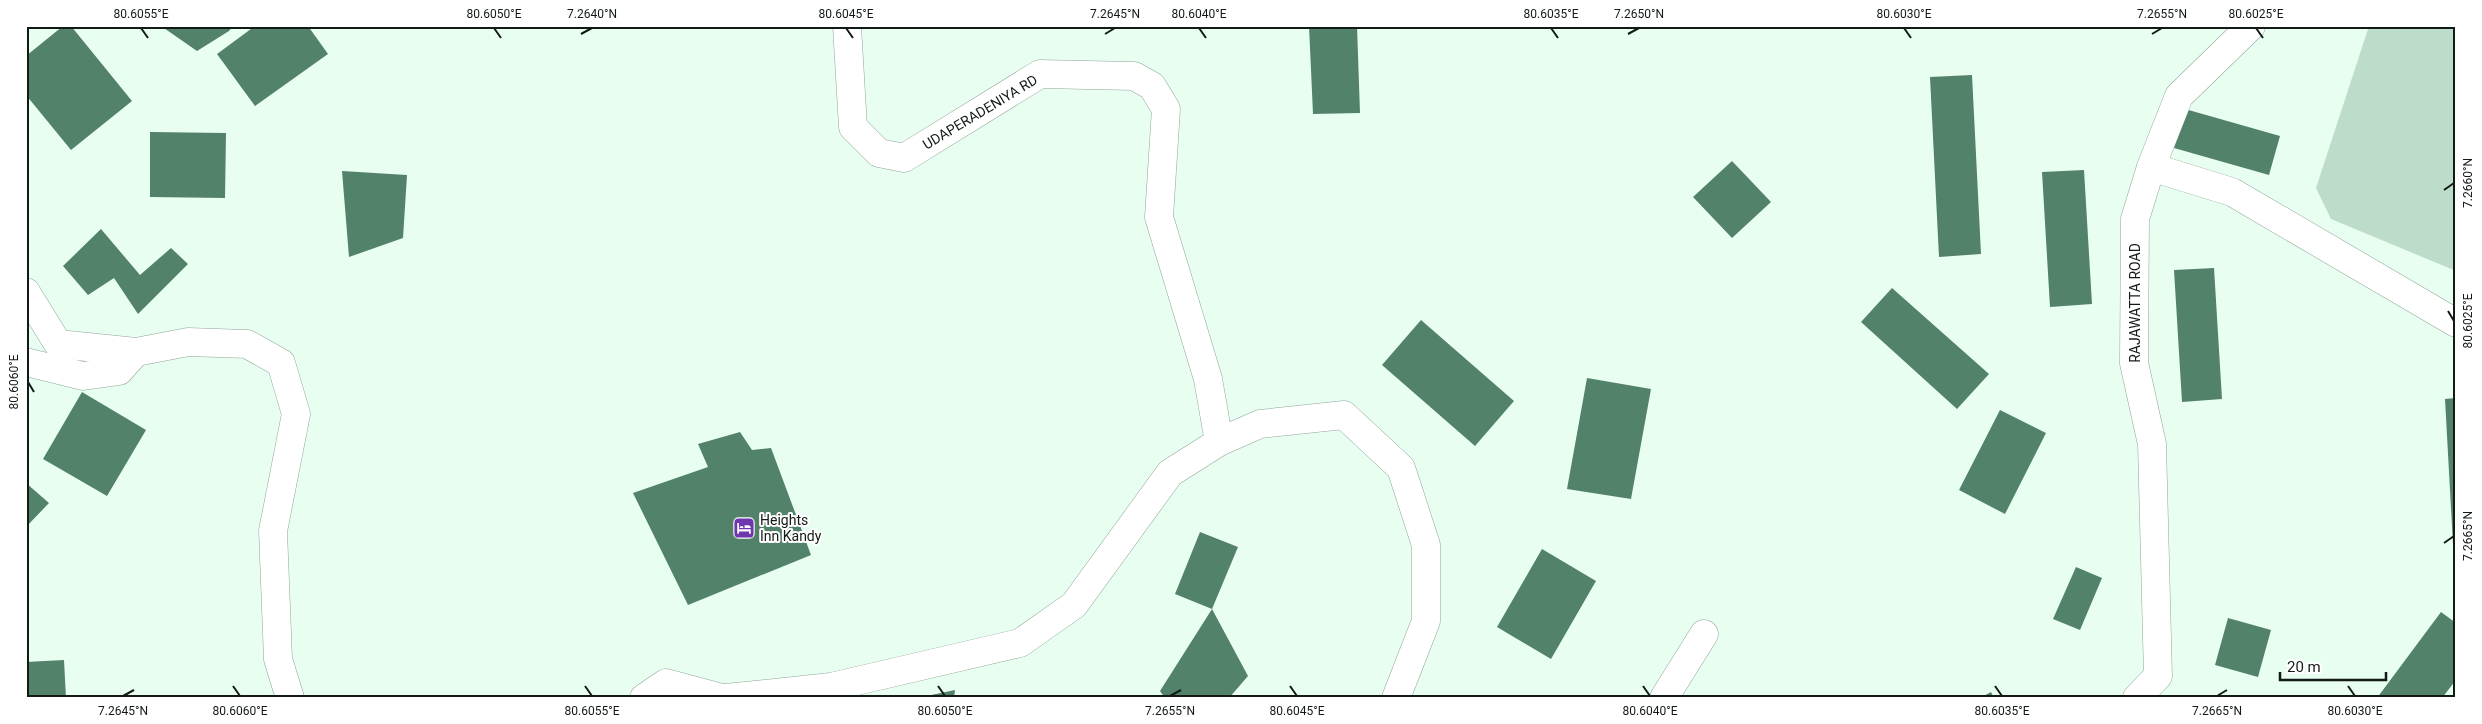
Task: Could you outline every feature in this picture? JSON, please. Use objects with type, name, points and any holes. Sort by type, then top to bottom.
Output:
[{"type":"street","name":"UDAPERADENIYA RD","points":[[847,26],[852,127],[879,153],[904,158],[1040,74],[1134,76],[1152,86],[1166,109],[1159,217],[1208,379],[1219,442]]},
{"type":"street","name":"RAJAWATTA ROAD","points":[[2137,698],[2158,676],[2152,444],[2134,363],[2134,219],[2151,167],[2179,96],[2251,26]]},
{"type":"street","points":[[2151,167],[2232,192],[2456,323]]},
{"type":"street","points":[[26,292],[58,344],[136,352],[188,342],[247,344],[280,363],[296,414],[273,530],[278,659],[290,698]]},
{"type":"street","points":[[26,362],[83,376],[119,371],[136,352]]},
{"type":"street","points":[[644,698],[666,683],[724,698],[831,687],[1020,642],[1074,605],[1170,473],[1219,442],[1260,424],[1344,415],[1401,468],[1426,545],[1426,622],[1396,698]]},
{"type":"street","points":[[1664,698],[1704,634]]},
{"type":"green space","points":[[2369,26],[2456,26],[2456,271],[2331,219],[2316,188]]},
{"type":"building","points":[[63,26],[71,26],[132,101],[71,150],[26,95],[26,56]]},
{"type":"building","points":[[161,26],[233,26],[229,31],[197,51]]},
{"type":"building","points":[[255,26],[308,26],[328,54],[255,106],[217,54]]},
{"type":"building","points":[[1309,26],[1357,26],[1360,113],[1313,114]]},
{"type":"building","points":[[1972,75],[1981,254],[1939,257],[1930,77]]},
{"type":"building","points":[[2185,109],[2280,136],[2269,175],[2174,148]]},
{"type":"building","points":[[150,132],[226,133],[225,198],[150,197]]},
{"type":"building","points":[[1732,161],[1771,202],[1732,238],[1693,197]]},
{"type":"building","points":[[2084,170],[2092,304],[2050,307],[2042,172]]},
{"type":"building","points":[[342,171],[407,175],[403,238],[349,257]]},
{"type":"building","points":[[101,229],[140,275],[171,248],[188,264],[138,314],[114,278],[88,295],[63,266]]},
{"type":"building","points":[[2214,268],[2222,399],[2182,402],[2174,270]]},
{"type":"building","points":[[1892,288],[1989,374],[1957,409],[1861,322]]},
{"type":"building","points":[[1421,320],[1514,401],[1475,446],[1382,365]]},
{"type":"building","points":[[1587,378],[1651,389],[1631,499],[1567,489]]},
{"type":"building","points":[[82,392],[146,430],[107,496],[43,459]]},
{"type":"building","points":[[2456,398],[2456,563],[2454,563],[2445,399]]},
{"type":"building","points":[[2000,410],[2046,433],[2005,514],[1959,490]]},
{"type":"building","points":[[740,432],[752,450],[771,448],[811,555],[688,605],[633,493],[708,467],[698,444]]},
{"type":"building","points":[[26,483],[49,503],[26,527]]},
{"type":"building","points":[[1200,532],[1238,547],[1212,609],[1175,594]]},
{"type":"building","points":[[1542,549],[1596,581],[1551,659],[1497,627]]},
{"type":"building","points":[[2076,567],[2102,578],[2080,630],[2053,619]]},
{"type":"building","points":[[1212,609],[1248,676],[1229,698],[1165,698],[1160,691]]},
{"type":"building","points":[[2441,612],[2456,623],[2456,680],[2442,698],[2377,698]]},
{"type":"building","points":[[2228,618],[2271,630],[2258,677],[2215,665]]},
{"type":"building","points":[[64,660],[66,698],[26,698],[26,662]]},
{"type":"building","points":[[955,690],[954,698],[922,698],[922,697]]},
{"type":"building","points":[[1991,692],[1994,698],[1980,698]]},
{"type":"place","name":"Heights Inn Kandy","points":[[744,528]]}]
